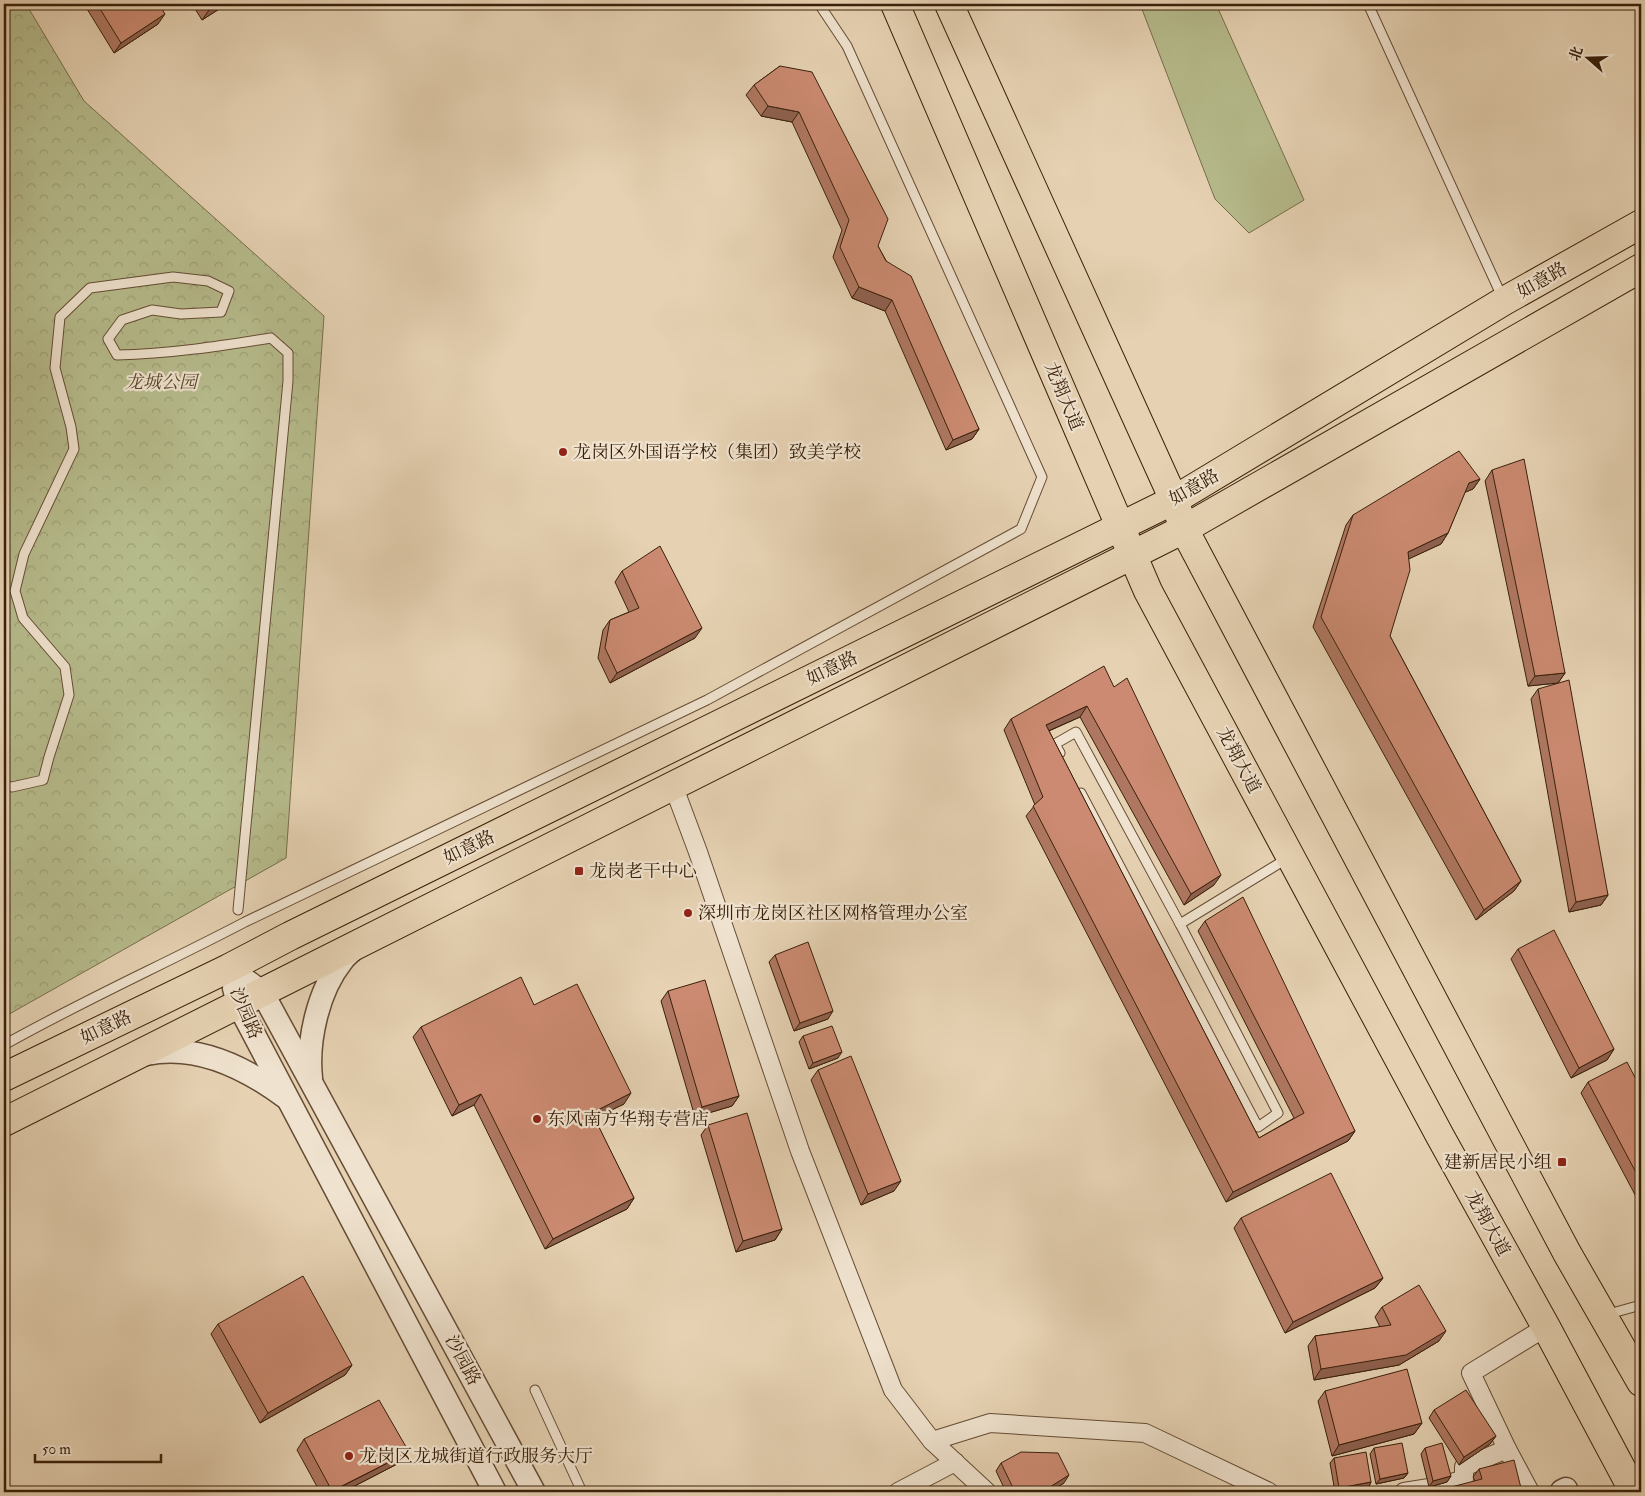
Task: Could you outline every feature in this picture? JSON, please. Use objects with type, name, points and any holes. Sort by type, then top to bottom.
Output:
[{"type":"main road","name":"龙翔大道","points":[[895,4],[1148,591],[1440,1136],[1546,1327],[1634,1492]]},
{"type":"main road","points":[[949,4],[1174,500],[1184,529],[1567,1253],[1641,1382]]},
{"type":"main road","name":"如意路","points":[[4,1077],[229,968],[290,936],[1174,500],[1504,301],[1641,224]]},
{"type":"main road","name":"如意路","points":[[4,1122],[1184,529],[1641,268]]},
{"type":"street","points":[[673,785],[698,852],[800,1151],[893,1390],[932,1441],[987,1492]]},
{"type":"street","points":[[312,1082],[310,1064],[311,1045],[322,1000],[331,977],[342,960],[360,943]]},
{"type":"street","name":"沙园路","points":[[229,968],[262,992],[534,1492]]},
{"type":"street","name":"沙园路","points":[[229,968],[238,1004],[495,1492]]},
{"type":"street","points":[[135,1056],[159,1051],[179,1051],[204,1056],[248,1072],[289,1100]]},
{"type":"street","points":[[1530,1492],[1507,1449],[1471,1373],[1546,1327]]},
{"type":"street","points":[[932,1441],[990,1423],[1145,1433],[1269,1492]]},
{"type":"street","points":[[1404,1492],[1442,1486],[1464,1479],[1464,1467],[1507,1449]]},
{"type":"street","points":[[898,1492],[955,1462]]},
{"type":"lane","points":[[4,1045],[49,1020],[245,922],[707,700],[1021,529],[1042,477],[848,46],[819,4]]},
{"type":"lane","points":[[1368,4],[1504,301]]},
{"type":"lane","points":[[4,785],[12,787],[43,780],[48,757],[69,695],[65,667],[23,618],[15,591],[24,554],[74,449],[71,426],[55,368],[60,317],[90,288],[173,277],[208,281],[229,291],[221,312],[181,314],[152,310],[122,320],[108,339],[117,355],[151,354],[209,348],[272,338],[288,353],[288,381],[238,910]]},
{"type":"lane","points":[[1064,761],[1055,744],[1076,732],[1180,924],[1278,1113],[1258,1127],[1078,787]]},
{"type":"lane","points":[[1180,924],[1291,857]]},
{"type":"lane","points":[[1602,1316],[1641,1305]]},
{"type":"lane","points":[[535,1390],[582,1492]]},
{"type":"green space","name":"龙城公园","points":[[4,4],[26,4],[84,101],[324,316],[286,858],[4,1017]]},
{"type":"green space","points":[[1140,4],[1216,4],[1304,200],[1249,233],[1215,199]]},
{"type":"building","points":[[97,4],[159,4],[165,14],[121,43]]},
{"type":"building","points":[[206,4],[218,4],[209,10]]},
{"type":"building","points":[[780,66],[812,72],[888,219],[878,246],[886,261],[911,276],[979,429],[953,440],[892,300],[859,287],[840,247],[849,220],[799,112],[768,106],[754,85]]},
{"type":"building","points":[[1459,451],[1480,479],[1469,483],[1448,533],[1408,552],[1410,570],[1390,636],[1521,881],[1484,910],[1321,617],[1353,515]]},
{"type":"building","points":[[1524,459],[1565,673],[1535,676],[1492,470]]},
{"type":"building","points":[[660,546],[702,628],[617,673],[605,648],[610,620],[639,608],[622,571]]},
{"type":"building","points":[[1104,666],[1114,687],[1127,678],[1221,875],[1191,894],[1087,706],[1046,725],[1259,1138],[1304,1113],[1205,921],[1243,897],[1355,1131],[1233,1192],[1033,806],[1043,797],[1011,719]]},
{"type":"building","points":[[1569,680],[1608,895],[1576,902],[1538,689]]},
{"type":"building","points":[[1554,930],[1614,1049],[1579,1068],[1518,949]]},
{"type":"building","points":[[808,942],[833,1011],[800,1023],[775,955]]},
{"type":"building","name":"东风南方华翔专营店","points":[[521,977],[534,1005],[577,984],[631,1093],[592,1113],[634,1198],[553,1239],[481,1094],[459,1105],[421,1027]]},
{"type":"building","points":[[705,980],[739,1096],[702,1107],[668,991]]},
{"type":"building","points":[[832,1026],[842,1052],[813,1063],[803,1036]]},
{"type":"building","points":[[851,1056],[901,1181],[868,1194],[818,1070]]},
{"type":"building","points":[[1627,1062],[1641,1089],[1641,1182],[1588,1082]]},
{"type":"building","points":[[747,1113],[782,1229],[743,1241],[708,1125]]},
{"type":"building","points":[[1331,1173],[1383,1278],[1293,1322],[1241,1218]]},
{"type":"building","points":[[303,1276],[352,1365],[268,1413],[218,1324]]},
{"type":"building","points":[[1419,1285],[1446,1331],[1406,1355],[1321,1369],[1315,1336],[1391,1325],[1382,1307]]},
{"type":"building","points":[[1407,1369],[1422,1423],[1339,1445],[1325,1391]]},
{"type":"building","points":[[1466,1390],[1496,1436],[1464,1457],[1434,1410]]},
{"type":"building","name":"龙岗区龙城街道行政服务大厅","points":[[379,1400],[409,1452],[332,1491],[304,1439]]},
{"type":"building","points":[[1402,1443],[1408,1473],[1380,1479],[1374,1448]]},
{"type":"building","points":[[1442,1443],[1451,1476],[1433,1481],[1425,1448]]},
{"type":"building","points":[[1021,1452],[1058,1453],[1069,1475],[1042,1492],[1015,1492],[1001,1463]]},
{"type":"building","points":[[1366,1452],[1371,1482],[1339,1488],[1334,1458]]},
{"type":"building","points":[[1514,1460],[1522,1492],[1432,1492],[1482,1479],[1479,1469]]},
{"type":"building","points":[[1228,1489],[1229,1492],[1218,1492]]},
{"type":"place","name":"龙岗区外国语学校（集团）致美学校","points":[[563,452]]},
{"type":"place","name":"龙岗老干中心","points":[[579,871]]},
{"type":"place","name":"深圳市龙岗区社区网格管理办公室","points":[[688,913]]},
{"type":"place","name":"东风南方华翔专营店","points":[[537,1119]]},
{"type":"place","name":"建新居民小组","points":[[1562,1162]]},
{"type":"place","name":"龙岗区龙城街道行政服务大厅","points":[[349,1456]]}]
